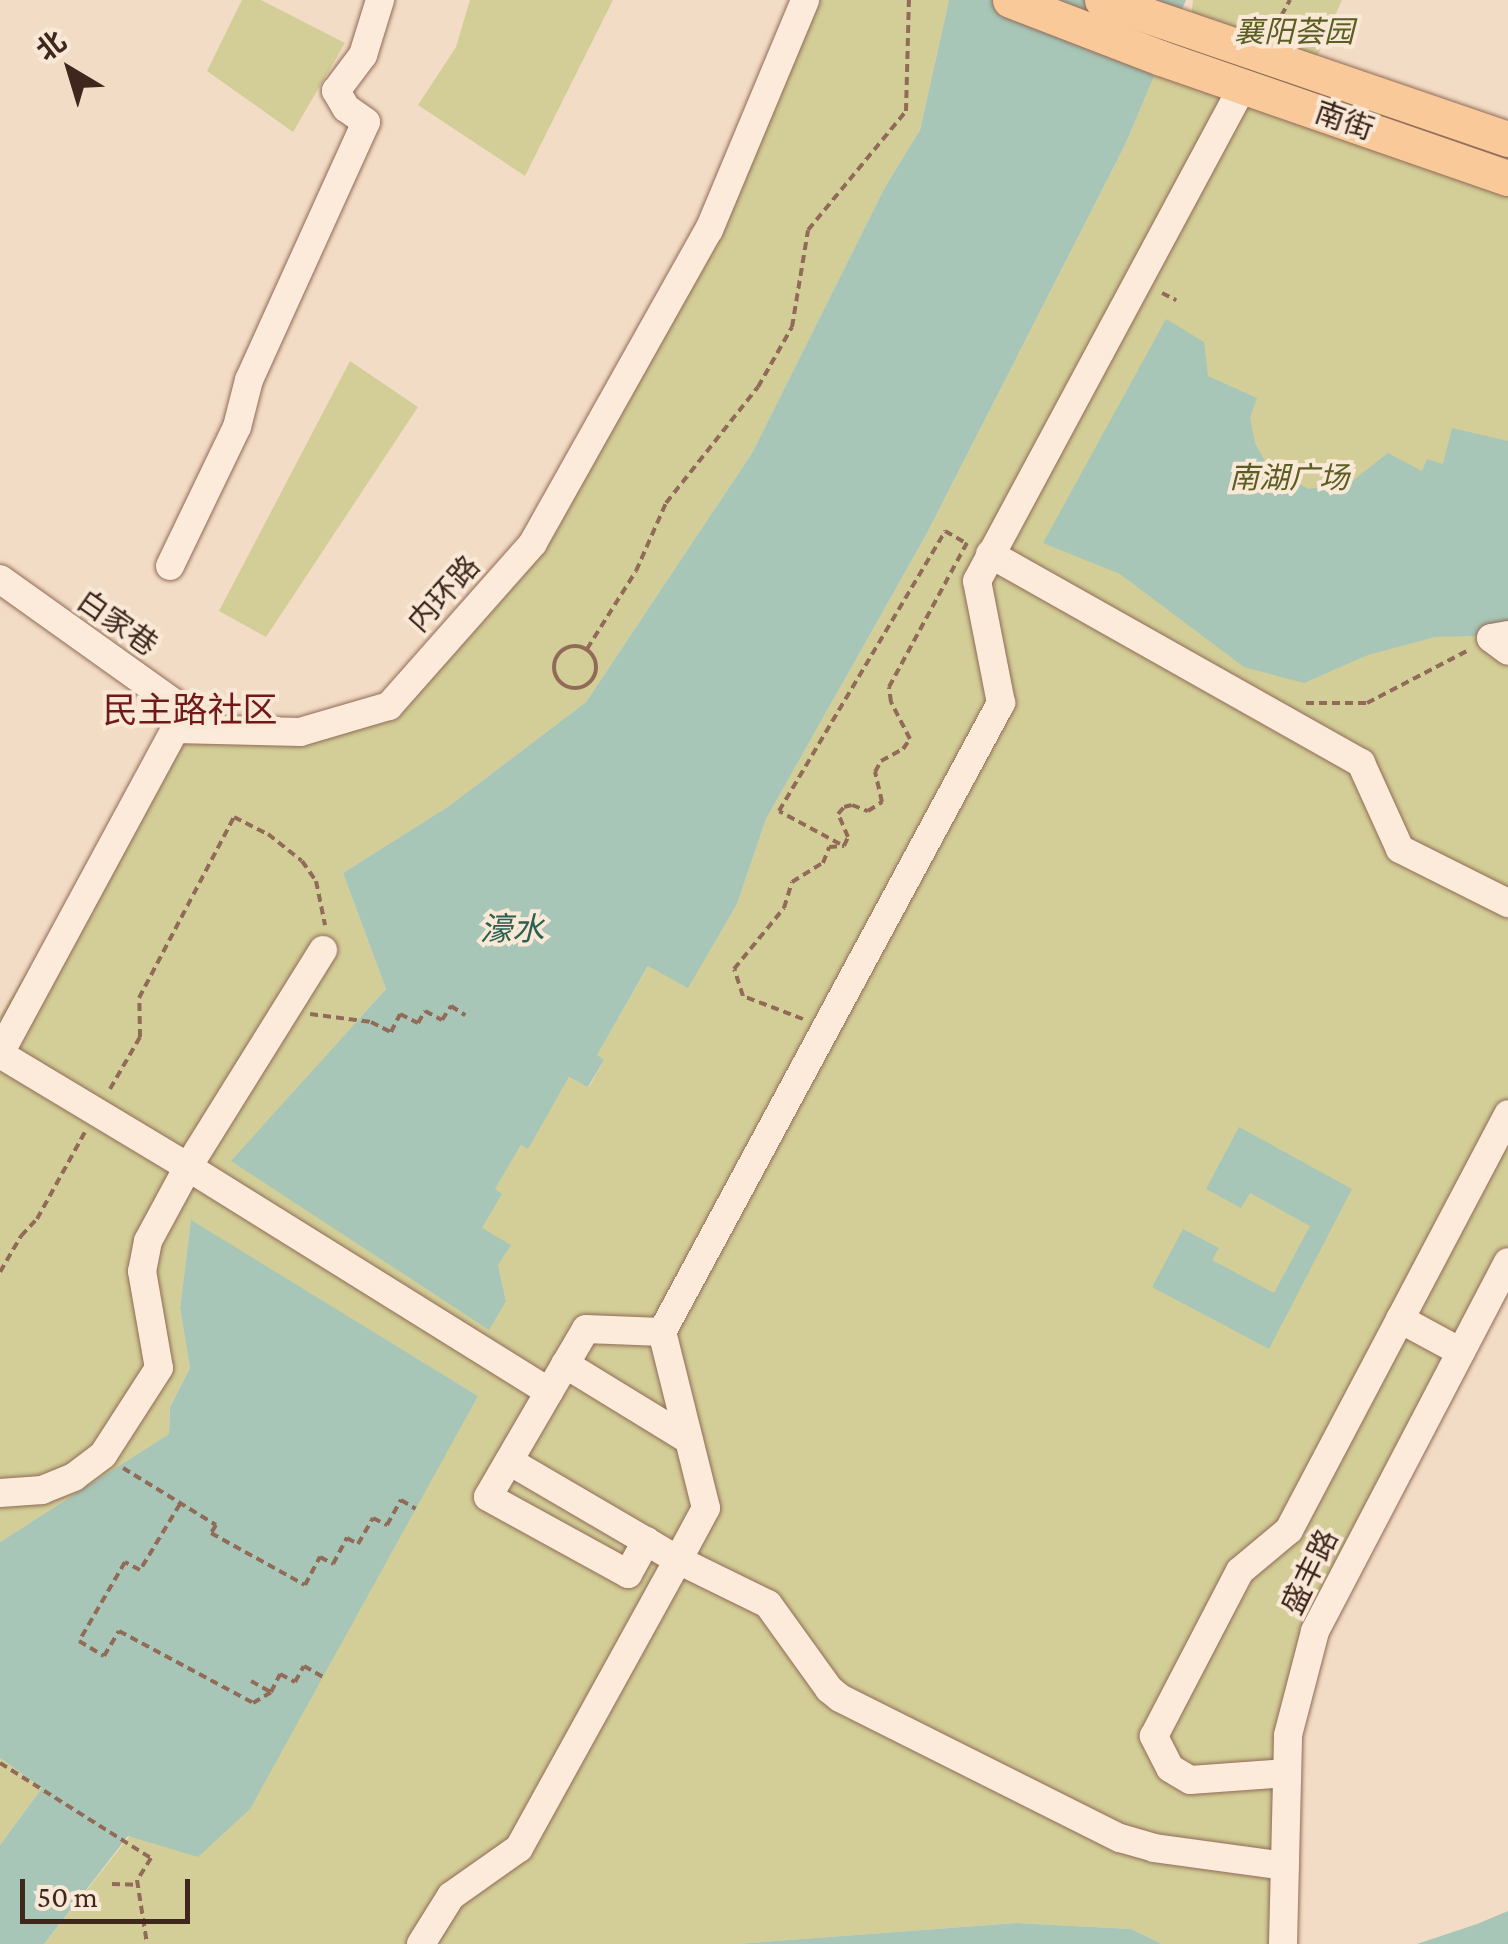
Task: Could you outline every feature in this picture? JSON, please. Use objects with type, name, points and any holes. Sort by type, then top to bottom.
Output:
[{"type":"main road","name":"南街","points":[[1010,0],[1181,65],[1508,178]]},
{"type":"main road","name":"南街","points":[[1102,0],[1508,138]]},
{"type":"street","points":[[170,566],[237,427],[249,380],[366,122],[346,108],[336,91],[363,54],[380,0]]},
{"type":"street","name":"内环路","points":[[175,730],[300,732],[388,706],[533,543],[708,230],[805,0]]},
{"type":"street","points":[[421,1944],[451,1896],[518,1848],[706,1508],[662,1332],[1001,703],[977,581],[978,548],[1243,86]]},
{"type":"street","points":[[978,548],[1361,763],[1400,849],[1508,903]]},
{"type":"street","name":"白家巷","points":[[0,578],[174,703],[175,730]]},
{"type":"street","points":[[175,730],[0,1053],[549,1392]]},
{"type":"street","points":[[0,1493],[42,1490],[74,1476],[102,1455],[159,1368],[142,1271],[148,1241],[188,1166],[324,950]]},
{"type":"street","points":[[1287,1772],[1190,1780],[1170,1768],[1154,1736],[1240,1571],[1289,1530],[1508,1114]]},
{"type":"street","name":"盛丰路","points":[[1283,1944],[1288,1735],[1315,1631],[1508,1262]]},
{"type":"street","points":[[1400,1319],[1461,1352]]},
{"type":"street","points":[[646,1542],[628,1574],[488,1498],[586,1329],[662,1332]]},
{"type":"street","points":[[565,1364],[689,1440]]},
{"type":"street","points":[[509,1461],[678,1560],[768,1604],[829,1690],[840,1698],[1120,1838],[1154,1848],[1285,1866]]},
{"type":"path","points":[[587,649],[636,571],[666,503],[758,387],[792,328],[808,230],[906,111],[909,0]]},
{"type":"path","points":[[945,531],[978,548],[889,687],[891,702],[910,739],[908,745],[881,760],[875,772],[882,802],[878,808],[868,811],[852,804],[838,814],[848,837],[844,846],[779,811],[945,531]]},
{"type":"path","points":[[1295,703],[1367,702],[1502,641]]},
{"type":"path","points":[[565,648],[587,649],[596,666],[592,679],[576,689],[562,685],[554,673],[555,658],[565,648]]},
{"type":"path","points":[[0,1272],[20,1236],[37,1220],[140,1038],[139,998],[234,816],[268,834],[302,861],[322,901],[324,950]]},
{"type":"path","points":[[826,1026],[743,996],[734,969],[784,908],[792,882],[823,864],[830,847],[844,846]]},
{"type":"path","points":[[286,1011],[372,1022],[391,1032],[400,1014],[418,1023],[426,1011],[442,1020],[451,1006],[465,1014]]},
{"type":"path","points":[[102,1455],[216,1525],[211,1533],[305,1586],[320,1557],[334,1564],[347,1538],[358,1544],[374,1518],[387,1525],[402,1500],[416,1509]]},
{"type":"path","points":[[180,1504],[140,1570],[125,1562],[79,1641],[104,1656],[120,1631],[253,1703],[270,1692],[280,1674],[295,1682],[304,1666],[324,1677]]},
{"type":"path","points":[[250,1681],[270,1692]]},
{"type":"path","points":[[0,1763],[151,1858],[137,1885],[147,1944]]},
{"type":"path","points":[[112,1884],[137,1885]]},
{"type":"green space","points":[[242,0],[261,0],[345,43],[293,132],[207,71]]},
{"type":"green space","points":[[470,0],[613,0],[525,176],[418,105],[456,47]]},
{"type":"green space","name":"南湖广场","points":[[805,0],[949,0],[920,130],[885,187],[752,453],[586,702],[449,806],[343,873],[386,989],[232,1161],[506,1301],[498,1265],[482,1228],[501,1195],[494,1190],[521,1145],[528,1148],[569,1077],[589,1087],[604,1060],[596,1056],[649,965],[688,987],[737,904],[766,819],[926,535],[1125,145],[1161,58],[1508,178],[1508,1262],[1315,1631],[1288,1735],[1283,1944],[1162,1944],[1131,1929],[1016,1923],[737,1944],[44,1944],[478,1396],[191,1221],[180,1308],[190,1368],[170,1407],[169,1434],[0,1542],[0,1016],[175,729],[300,732],[388,706],[533,543],[709,230]]},
{"type":"green space","name":"襄阳荟园","points":[[1193,0],[1342,0],[1311,71],[1190,31]]},
{"type":"green space","points":[[350,361],[418,407],[266,637],[219,611]]},
{"type":"green space","points":[[0,1758],[42,1788],[0,1845]]},
{"type":"water","name":"濠水","points":[[949,0],[1186,0],[1125,145],[926,535],[766,819],[737,904],[688,988],[648,966],[597,1055],[604,1060],[588,1087],[569,1077],[528,1149],[521,1145],[495,1189],[502,1194],[482,1228],[511,1245],[498,1265],[506,1301],[489,1330],[231,1161],[386,989],[343,873],[449,806],[586,702],[752,453],[885,187],[920,130]]},
{"type":"water","points":[[1166,319],[1204,342],[1208,376],[1257,398],[1250,418],[1255,443],[1266,463],[1308,489],[1351,482],[1388,453],[1422,471],[1427,459],[1443,464],[1452,428],[1508,441],[1508,635],[1435,637],[1368,655],[1304,683],[1244,667],[1120,574],[1043,543]]},
{"type":"water","points":[[1239,1127],[1352,1189],[1269,1349],[1152,1287],[1183,1229],[1219,1248],[1212,1260],[1274,1293],[1310,1226],[1250,1193],[1241,1208],[1206,1189]]},
{"type":"water","points":[[191,1220],[478,1396],[250,1809],[198,1857],[128,1836],[44,1944],[0,1944],[0,1845],[42,1788],[0,1758],[0,1542],[169,1434],[170,1407],[190,1368],[180,1308]]},
{"type":"water","points":[[1508,1911],[1508,1944],[1417,1944],[1477,1924]]},
{"type":"water","points":[[1016,1923],[1131,1929],[1162,1944],[737,1944]]},
{"type":"district","name":"民主路社区","points":[[190,711]]}]
